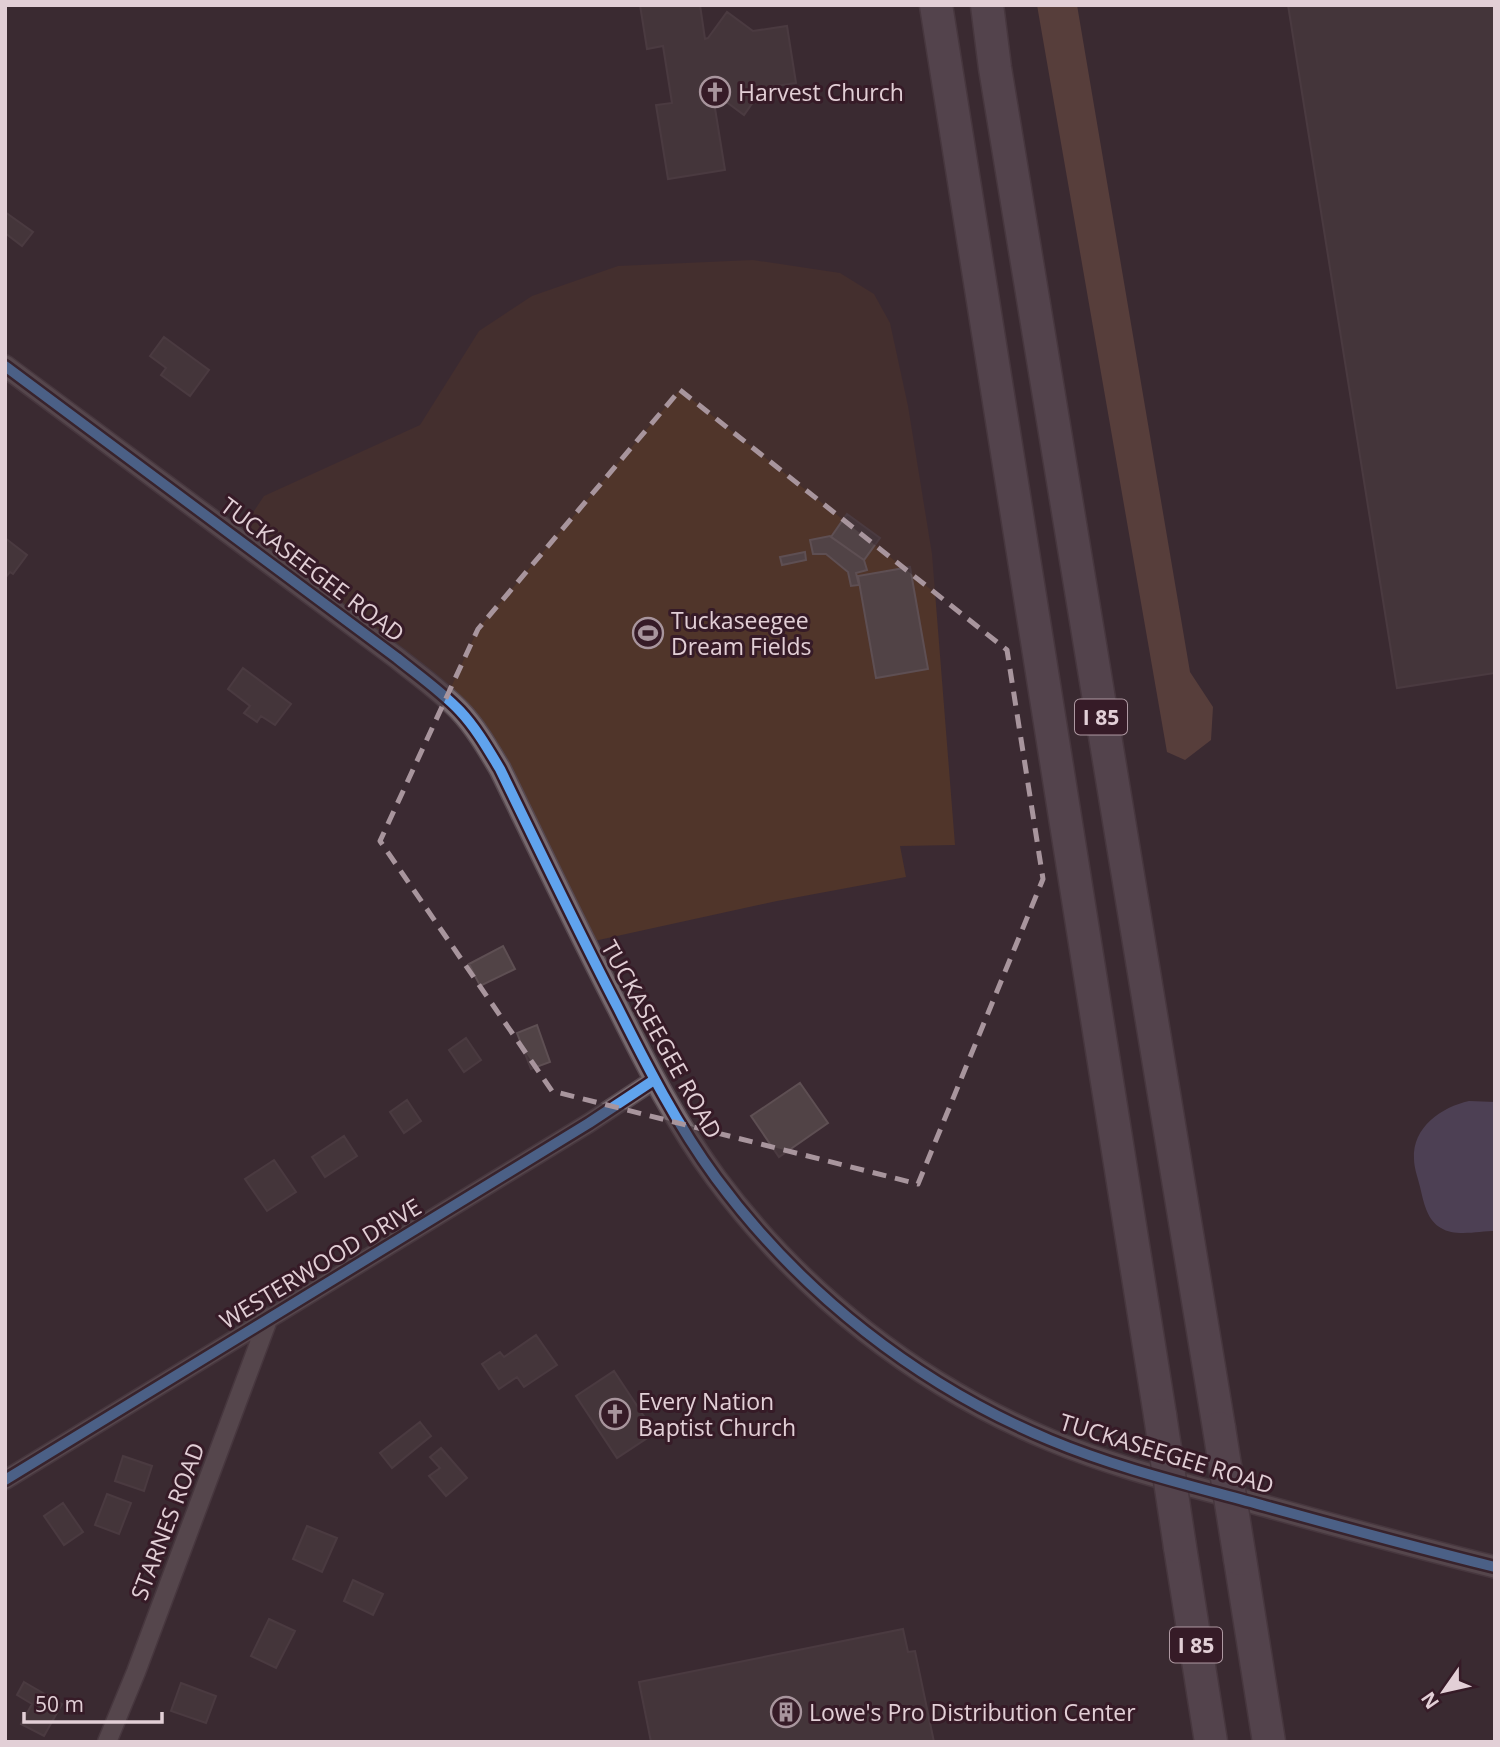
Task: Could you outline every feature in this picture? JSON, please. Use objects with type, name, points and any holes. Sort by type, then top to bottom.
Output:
[{"type":"highway","name":"I 85","points":[[936,5],[1212,1742]]},
{"type":"highway","name":"I 85","points":[[987,5],[1073,550],[1269,1742]]},
{"type":"street","name":"TUCKASEEGEE ROAD","points":[[5,366],[397,658],[461,712],[500,769],[654,1080],[688,1136],[744,1213],[808,1282],[886,1347],[986,1410],[1049,1440],[1121,1466],[1495,1567]]},
{"type":"street","name":"WESTERWOOD DRIVE","points":[[5,1480],[577,1130],[654,1080]]},
{"type":"street","name":"STARNES ROAD","points":[[107,1742],[270,1317]]},
{"type":"highlighted area","points":[[680,390],[1007,650],[1043,879],[918,1184],[552,1091],[380,841],[478,629]]},
{"type":"shaded area","points":[[1037,5],[1077,5],[1190,672],[1213,707],[1211,740],[1185,760],[1167,752]]},
{"type":"shaded area","name":"Tuckaseegee Dream Fields","points":[[753,260],[840,273],[874,294],[890,323],[908,406],[932,554],[955,845],[900,846],[906,877],[777,901],[585,943],[461,712],[236,538],[264,496],[420,425],[479,331],[532,296],[618,266]]},
{"type":"shaded area","points":[[1469,1101],[1495,1102],[1495,1231],[1453,1232],[1437,1225],[1425,1207],[1415,1167],[1415,1148],[1423,1128],[1449,1108]]},
{"type":"building","name":"Harvest Church","points":[[640,5],[700,5],[705,39],[727,12],[753,31],[787,26],[796,83],[763,88],[744,115],[717,95],[713,96],[725,170],[668,179],[656,105],[672,103],[663,46],[647,49]]},
{"type":"building","points":[[1288,5],[1495,5],[1495,673],[1397,688]]},
{"type":"building","points":[[5,212],[33,232],[22,246],[5,233]]},
{"type":"building","points":[[164,337],[209,370],[190,396],[161,375],[166,368],[150,356]]},
{"type":"building","points":[[847,514],[880,538],[864,560],[831,537]]},
{"type":"building","points":[[830,536],[864,560],[867,570],[856,573],[859,585],[851,586],[848,572],[826,554],[813,554],[810,540]]},
{"type":"building","points":[[5,538],[27,555],[13,574],[10,572],[5,578]]},
{"type":"building","points":[[805,552],[806,560],[782,565],[780,557]]},
{"type":"building","points":[[910,567],[928,669],[876,678],[858,576]]},
{"type":"building","points":[[243,668],[291,704],[275,725],[261,716],[257,722],[244,713],[250,706],[228,689]]},
{"type":"building","points":[[503,946],[515,969],[480,986],[469,964]]},
{"type":"building","points":[[537,1025],[550,1062],[531,1069],[517,1033]]},
{"type":"building","points":[[466,1038],[481,1060],[464,1072],[449,1050]]},
{"type":"building","points":[[800,1083],[828,1123],[779,1157],[751,1116]]},
{"type":"building","points":[[407,1100],[421,1121],[404,1133],[390,1112]]},
{"type":"building","points":[[344,1136],[357,1156],[325,1177],[312,1157]]},
{"type":"building","points":[[274,1160],[296,1192],[267,1211],[245,1179]]},
{"type":"building","points":[[536,1335],[557,1365],[524,1387],[517,1377],[499,1389],[482,1364],[500,1352],[504,1357]]},
{"type":"building","name":"Every Nation Baptist Church","points":[[614,1371],[655,1433],[617,1458],[576,1396]]},
{"type":"building","points":[[420,1422],[431,1436],[392,1468],[380,1453]]},
{"type":"building","points":[[441,1448],[467,1478],[446,1496],[429,1476],[440,1468],[430,1457]]},
{"type":"building","points":[[123,1456],[152,1466],[144,1491],[115,1481]]},
{"type":"building","points":[[107,1494],[131,1503],[119,1534],[95,1525]]},
{"type":"building","points":[[63,1503],[83,1532],[64,1545],[44,1516]]},
{"type":"building","points":[[307,1526],[337,1538],[322,1572],[293,1559]]},
{"type":"building","points":[[353,1580],[383,1594],[373,1615],[344,1601]]},
{"type":"building","points":[[269,1619],[295,1631],[276,1668],[251,1656]]},
{"type":"building","name":"Lowe's Pro Distribution Center","points":[[903,1629],[908,1652],[915,1651],[934,1742],[651,1742],[639,1682]]},
{"type":"building","points":[[24,1682],[62,1704],[44,1736],[21,1724],[32,1704],[17,1695]]},
{"type":"building","points":[[181,1683],[216,1696],[206,1723],[171,1711]]},
{"type":"cycle path","points":[[5,366],[397,658],[460,711],[500,769],[640,1052],[702,1158],[749,1220],[785,1260],[865,1332],[954,1392],[1001,1418],[1076,1450],[1184,1484],[1495,1567]]},
{"type":"cycle path","points":[[5,1480],[589,1123],[654,1080]]},
{"type":"place","name":"Harvest Church","points":[[715,92]]},
{"type":"place","name":"Tuckaseegee Dream Fields","points":[[648,633]]},
{"type":"place","name":"Every Nation Baptist Church","points":[[615,1414]]},
{"type":"place","name":"Lowe's Pro Distribution Center","points":[[786,1712]]}]
